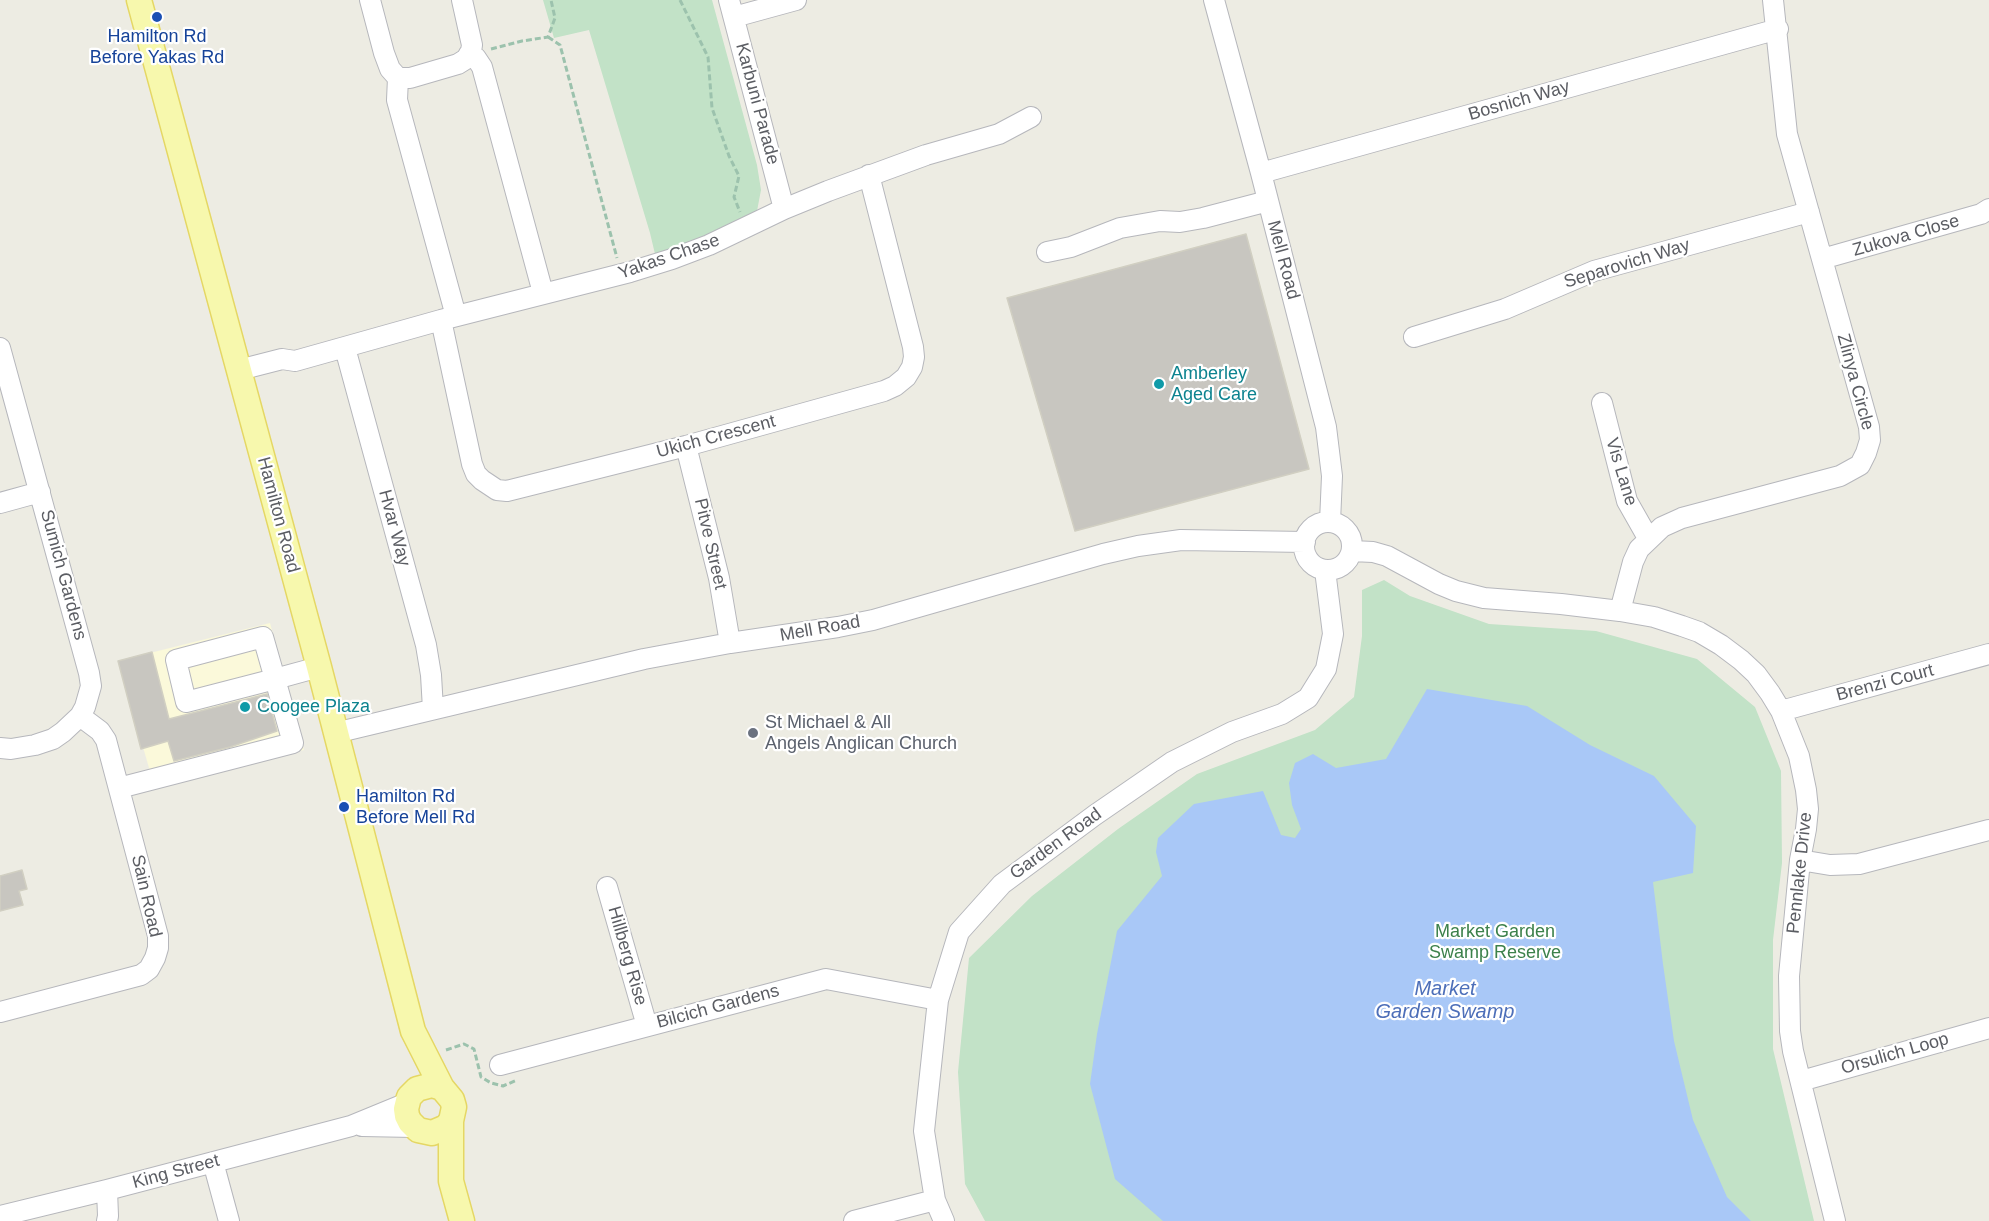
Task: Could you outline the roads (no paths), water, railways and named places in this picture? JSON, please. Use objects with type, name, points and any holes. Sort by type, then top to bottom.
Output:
[{"type":"main road","name":"Hamilton Road","points":[[139,0],[319,667],[413,1031],[442,1088]]},
{"type":"main road","name":"Hamilton Road","points":[[410,1098],[413,1031]]},
{"type":"main road","points":[[451,1181],[407,1116],[410,1098],[427,1085],[442,1088],[448,1093],[454,1107],[451,1121],[451,1181],[462,1221]]},
{"type":"main road","points":[[416,1128],[432,1133],[446,1127],[451,1121]]},
{"type":"street","points":[[370,0],[386,61],[398,78],[397,100],[448,318]]},
{"type":"street","points":[[398,78],[410,78],[458,64],[466,59],[470,53],[471,37],[462,0]]},
{"type":"street","points":[[731,8],[796,0]]},
{"type":"street","name":"Mell Road","points":[[1214,0],[1326,427],[1332,476],[1330,522]]},
{"type":"street","name":"Zlinya Circle","points":[[1620,611],[1633,562],[1639,549],[1662,527],[1682,518],[1840,476],[1860,465],[1870,440],[1869,427],[1788,134],[1773,0]]},
{"type":"street","name":"Karbuni Parade","points":[[731,8],[784,209]]},
{"type":"street","name":"Bosnich Way","points":[[1261,173],[1778,29]]},
{"type":"street","points":[[470,53],[482,67],[543,293]]},
{"type":"street","name":"Yakas Chase","points":[[241,377],[286,372],[295,361],[672,259],[746,228],[784,209],[926,155],[999,134],[1030,117]]},
{"type":"street","name":"Ukich Crescent","points":[[448,318],[472,464],[476,474],[497,490],[507,490],[686,446],[884,391],[906,377],[912,367],[914,357],[870,175]]},
{"type":"street","points":[[1047,252],[1071,247],[1120,228],[1160,221],[1180,222],[1203,218],[1268,201]]},
{"type":"street","name":"Zukova Close","points":[[1822,259],[1981,214],[1989,209]]},
{"type":"street","name":"Separovich Way","points":[[1414,337],[1504,309],[1594,271],[1809,212]]},
{"type":"street","name":"Sumich Gardens","points":[[0,348],[91,686],[80,716],[53,739],[35,745],[11,749],[0,748]]},
{"type":"street","name":"Hvar Way","points":[[345,348],[426,645],[433,709]]},
{"type":"street","name":"Vis Lane","points":[[1602,403],[1628,501],[1648,538]]},
{"type":"street","name":"Pitve Street","points":[[686,446],[719,578],[730,643]]},
{"type":"street","points":[[0,503],[40,492]]},
{"type":"street","points":[[1330,522],[1338,524],[1350,535],[1352,551],[1339,568],[1325,570],[1311,564],[1307,557],[1305,542],[1311,530],[1330,522]]},
{"type":"street","name":"Mell Road","points":[[335,733],[644,658],[873,620],[1138,546],[1181,540],[1305,542]]},
{"type":"street","name":"Pennlake Drive","points":[[1352,551],[1373,552],[1388,556],[1439,584],[1484,598],[1561,604],[1654,617],[1699,633],[1721,645],[1756,674],[1781,711],[1799,756],[1806,790],[1808,810],[1800,860],[1789,976],[1790,1031],[1835,1221]]},
{"type":"street","name":"Garden Road","points":[[944,1221],[935,1200],[924,1131],[938,1000],[959,932],[1002,884],[1095,815],[1172,762],[1232,732],[1282,714],[1308,698],[1326,669],[1333,634],[1325,570]]},
{"type":"street","points":[[119,789],[293,743],[275,679],[263,637],[176,660],[186,702],[275,679],[319,667]]},
{"type":"street","name":"Brenzi Court","points":[[1781,711],[1989,654]]},
{"type":"street","name":"Sain Road","points":[[0,1012],[141,975],[149,969],[158,948],[158,936],[106,740],[100,731],[80,716]]},
{"type":"street","points":[[1800,860],[1844,866],[1859,864],[1989,830]]},
{"type":"street","name":"Hillberg Rise","points":[[607,886],[647,1026]]},
{"type":"street","name":"Bilcich Gardens","points":[[497,1075],[647,1026],[826,979],[938,1000]]},
{"type":"street","name":"Orsulich Loop","points":[[1801,1081],[1989,1028]]},
{"type":"street","name":"King Street","points":[[0,1216],[351,1126],[410,1098]]},
{"type":"street","name":"King Street","points":[[351,1126],[416,1128]]},
{"type":"street","points":[[213,1162],[229,1221]]},
{"type":"street","points":[[106,1221],[108,1216],[107,1190]]},
{"type":"street","points":[[854,1221],[935,1200]]},
{"type":"water","name":"Market Garden Swamp","points":[[1427,689],[1527,706],[1590,745],[1654,776],[1696,826],[1693,873],[1653,882],[1663,964],[1674,1041],[1693,1120],[1727,1197],[1751,1221],[1163,1221],[1115,1179],[1090,1084],[1117,931],[1162,876],[1156,852],[1158,838],[1194,804],[1263,791],[1281,835],[1295,838],[1301,829],[1292,805],[1289,783],[1295,763],[1313,754],[1336,768],[1386,759]]},
{"type":"place","name":"Hamilton Rd Before Yakas Rd","points":[[157,17]]},
{"type":"place","name":"Amberley Aged Care","points":[[1159,384]]},
{"type":"place","name":"Coogee Plaza","points":[[245,707]]},
{"type":"place","name":"St Michael & All Angels Anglican Church","points":[[753,733]]},
{"type":"place","name":"Hamilton Rd Before Mell Rd","points":[[344,807]]},
{"type":"park label","name":"Market Garden Swamp Reserve","points":[[1495,942]]}]
